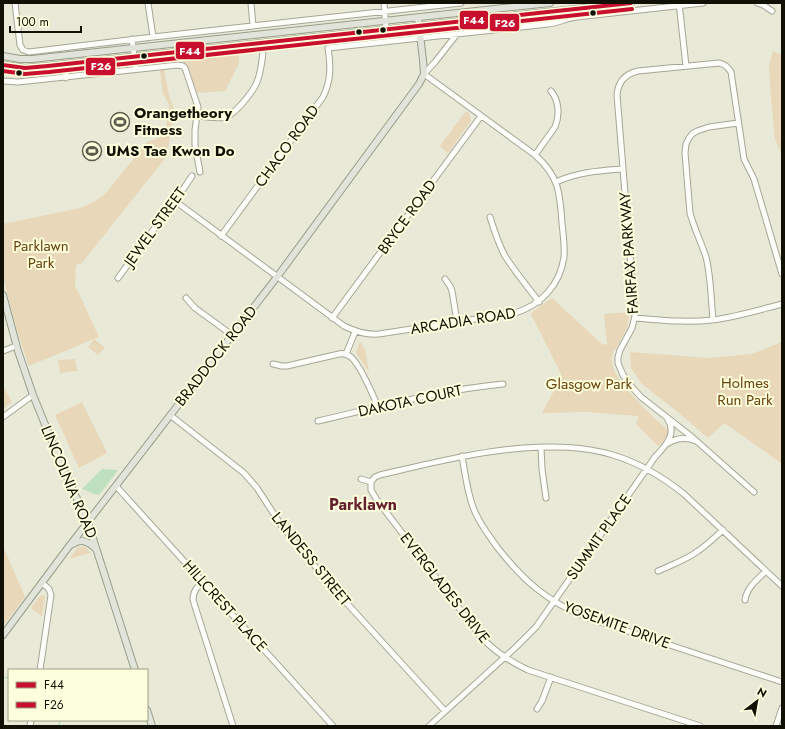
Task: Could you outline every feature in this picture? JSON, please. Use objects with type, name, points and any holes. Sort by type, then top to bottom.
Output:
[{"type":"main road","points":[[3,56],[20,59],[32,59],[550,3]]},
{"type":"main road","points":[[3,65],[25,68],[419,26],[595,5],[631,3]]},
{"type":"main road","points":[[418,18],[424,74]]},
{"type":"main road","name":"BRADDOCK ROAD","points":[[3,635],[67,549],[277,276],[419,84],[424,74]]},
{"type":"main road","name":"LINCOLNIA ROAD","points":[[3,295],[16,346],[33,395],[62,466],[88,523],[135,669]]},
{"type":"main road","points":[[67,549],[74,542],[80,540],[87,542],[97,550]]},
{"type":"main road","points":[[148,713],[152,726]]},
{"type":"street","points":[[15,3],[20,44],[23,50],[29,52],[132,39],[461,3]]},
{"type":"street","points":[[148,3],[153,37]]},
{"type":"street","points":[[251,3],[253,26]]},
{"type":"street","points":[[384,3],[386,29]]},
{"type":"street","points":[[420,38],[548,24],[577,16],[679,4],[703,3]]},
{"type":"street","points":[[756,3],[763,5],[772,11]]},
{"type":"street","points":[[679,4],[686,66]]},
{"type":"street","name":"BRADDOCK ROAD","points":[[424,74],[457,34]]},
{"type":"street","name":"CHACO ROAD","points":[[221,236],[323,97],[329,82],[330,73],[328,48],[420,38]]},
{"type":"street","points":[[132,39],[136,69]]},
{"type":"street","points":[[198,116],[210,118],[225,117],[240,107],[257,84],[262,68],[263,52]]},
{"type":"street","name":"FAIRFAX PARKWAY","points":[[754,492],[701,444],[641,397],[620,370],[618,363],[619,352],[632,328],[635,318],[617,95],[620,82],[628,75],[633,72],[719,63],[723,64],[729,69],[731,72],[744,159],[754,179],[782,274]]},
{"type":"street","points":[[64,64],[66,78]]},
{"type":"street","points":[[3,81],[18,82],[66,78],[136,69],[178,65],[183,66],[198,107],[195,145],[200,172]]},
{"type":"street","name":"ARCADIA ROAD","points":[[175,201],[332,318],[355,332],[371,335],[379,334],[515,313],[530,308],[545,296],[556,282],[564,257],[561,208],[556,182],[548,168],[535,155],[424,74]]},
{"type":"street","points":[[535,155],[555,128],[557,122],[557,102],[551,91]]},
{"type":"street","name":"BRYCE ROAD","points":[[332,318],[481,116]]},
{"type":"street","points":[[713,320],[706,260],[694,228],[690,212],[685,149],[689,138],[697,131],[709,126],[738,123]]},
{"type":"street","points":[[556,182],[584,173],[623,169]]},
{"type":"street","name":"JEWEL STREET","points":[[118,278],[192,176]]},
{"type":"street","points":[[490,217],[505,256],[539,302]]},
{"type":"street","points":[[445,279],[452,291],[457,322]]},
{"type":"street","points":[[186,298],[195,308],[232,335]]},
{"type":"street","points":[[635,318],[673,321],[713,320],[782,304]]},
{"type":"street","points":[[346,354],[355,332]]},
{"type":"street","points":[[3,351],[16,346]]},
{"type":"street","points":[[273,364],[287,366],[339,354],[346,354],[352,358],[356,364],[378,407]]},
{"type":"street","name":"DAKOTA COURT","points":[[318,421],[430,395],[503,384]]},
{"type":"street","points":[[3,417],[33,395]]},
{"type":"street","name":"LANDESS STREET","points":[[170,415],[251,480],[258,488],[281,525],[328,582],[444,712]]},
{"type":"street","name":"SUMMIT PLACE","points":[[665,415],[670,422],[671,432],[665,446]]},
{"type":"street","name":"SUMMIT PLACE","points":[[428,726],[528,636],[536,627],[647,468],[665,446],[669,442],[680,439],[692,440],[701,444]]},
{"type":"street","points":[[541,447],[546,498]]},
{"type":"street","points":[[361,480],[371,482],[375,477],[380,475],[462,456],[509,450],[541,447],[567,447],[581,448],[613,455],[647,468],[661,476],[678,489],[782,586]]},
{"type":"street","name":"YOSEMITE DRIVE","points":[[462,456],[469,495],[482,526],[520,574],[554,602],[588,618],[782,682]]},
{"type":"street","name":"EVERGLADES DRIVE","points":[[371,482],[371,490],[377,500],[481,637],[504,658],[528,670],[700,726]]},
{"type":"street","name":"HILLCREST PLACE","points":[[116,486],[333,726]]},
{"type":"street","points":[[658,571],[685,559],[705,547],[723,530]]},
{"type":"street","points":[[745,600],[747,592],[766,570]]},
{"type":"street","points":[[203,582],[194,591],[193,600],[233,726]]},
{"type":"street","points":[[40,669],[51,595],[49,589],[42,583]]},
{"type":"street","points":[[536,709],[542,701],[551,677]]},
{"type":"street","points":[[776,726],[782,708]]},
{"type":"green space","points":[[238,51],[239,63],[225,91],[197,93],[190,71],[183,64],[185,56]]},
{"type":"green space","points":[[773,51],[782,55],[782,155],[775,139],[771,99],[769,66]]},
{"type":"green space","name":"Parklawn Park","points":[[160,70],[164,70],[169,95],[174,109],[167,156],[82,263],[76,265],[75,285],[98,335],[98,338],[29,366],[17,331],[3,277],[3,224],[80,208],[94,202],[106,193],[147,142],[165,136],[169,104],[163,94]]},
{"type":"green space","points":[[466,111],[470,114],[471,121],[448,153],[440,146]]},
{"type":"green space","name":"Glasgow Park","points":[[552,298],[602,344],[607,345],[604,314],[630,312],[627,328],[612,356],[615,371],[620,380],[637,401],[673,435],[658,446],[636,424],[638,416],[587,412],[542,413],[562,376],[531,316],[531,313]]},
{"type":"green space","points":[[94,339],[104,347],[98,355],[88,347]]},
{"type":"green space","points":[[360,341],[365,349],[369,372],[356,353]]},
{"type":"green space","name":"Holmes Run Park","points":[[782,342],[782,464],[724,423],[708,438],[642,384],[631,368],[630,352],[708,358],[752,354]]},
{"type":"green space","points":[[75,359],[77,371],[60,373],[58,360]]},
{"type":"green space","points":[[3,386],[12,402],[3,409]]},
{"type":"green space","points":[[82,402],[107,453],[79,468],[55,415]]},
{"type":"green space","points":[[3,546],[25,597],[3,626]]},
{"type":"green space","points":[[85,546],[90,553],[69,559],[77,548]]},
{"type":"green space","points":[[45,595],[42,616],[31,608],[40,596]]},
{"type":"shaded area","points":[[102,469],[118,470],[100,494],[97,495],[82,489]]},
{"type":"waterway","points":[[3,677],[8,678]]},
{"type":"waterway","points":[[59,726],[60,721]]},
{"type":"transit line","name":"F44","points":[[3,65],[25,68],[48,66],[631,3]]},
{"type":"transit line","name":"F26","points":[[3,71],[25,74],[49,72],[632,9]]},
{"type":"place","name":"Orangetheory Fitness","points":[[120,122]]},
{"type":"place","name":"UMS Tae Kwon Do","points":[[92,151]]},
{"type":"district","name":"Parklawn","points":[[363,504]]}]
